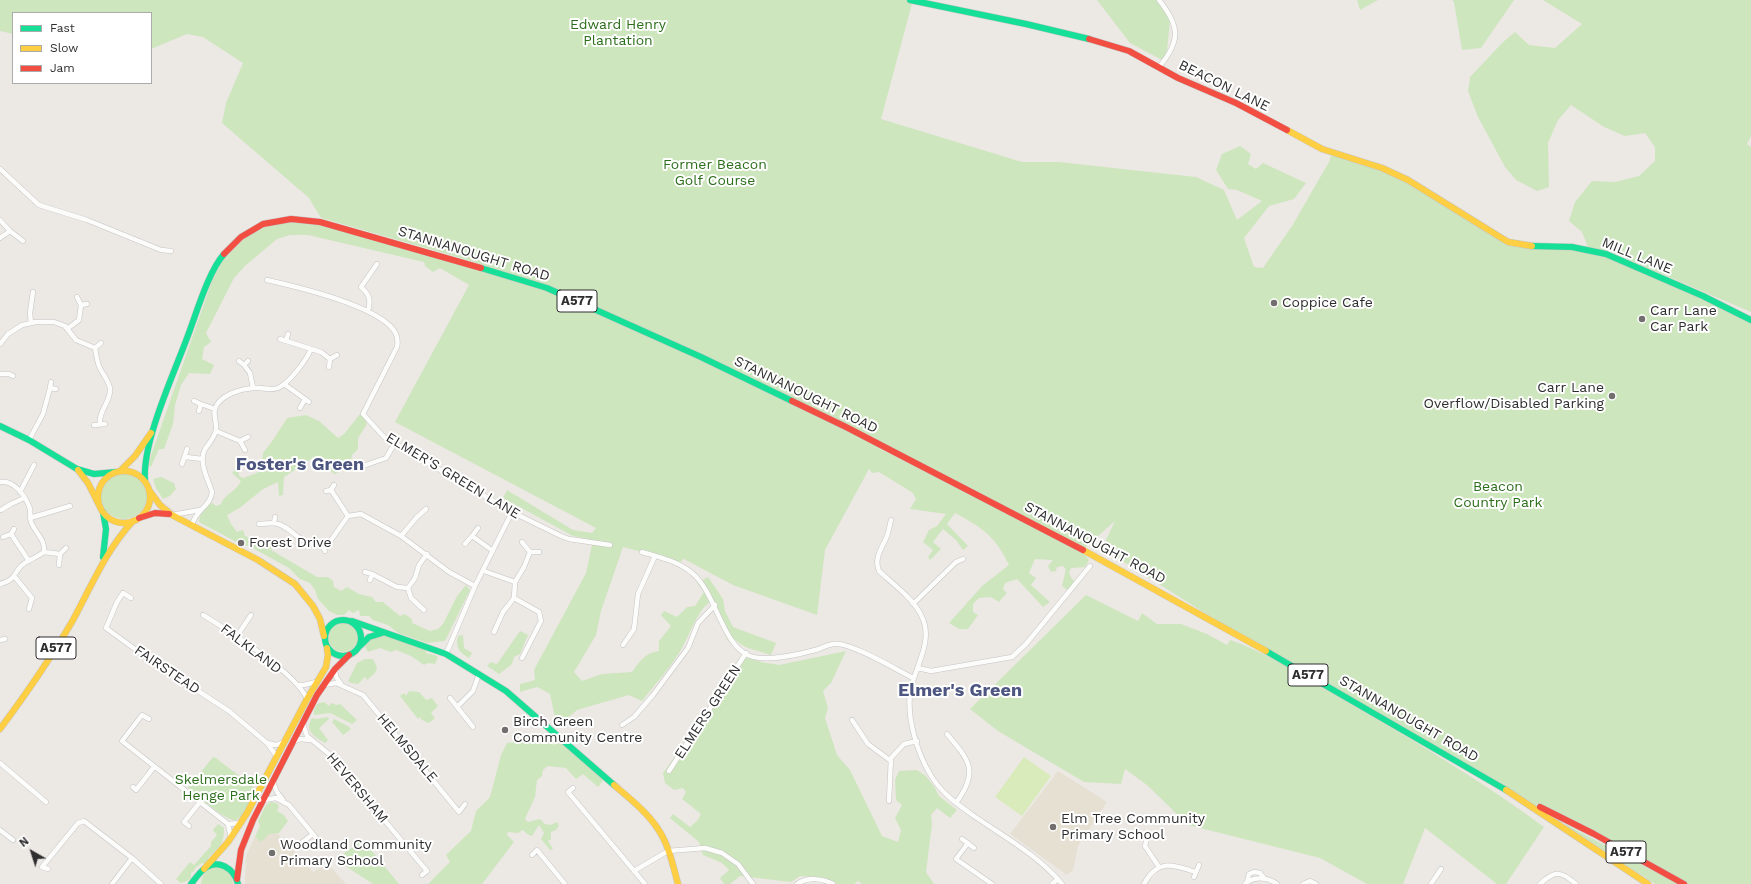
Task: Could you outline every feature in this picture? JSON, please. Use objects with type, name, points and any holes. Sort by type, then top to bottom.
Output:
[{"type":"street","name":"BEACON LANE","points":[[910,0],[1026,24],[1129,51],[1178,78],[1236,103],[1322,149],[1382,168],[1408,180],[1508,242]]},
{"type":"street","points":[[1159,0],[1171,18],[1175,35],[1174,45],[1170,53],[1159,67]]},
{"type":"street","points":[[0,169],[39,205],[87,220],[161,250],[171,251]]},
{"type":"street","points":[[0,220],[10,231],[23,241]]},
{"type":"street","name":"STANNANOUGHT ROAD","points":[[145,481],[144,468],[154,427],[207,284],[222,256],[236,241],[252,229],[276,221],[304,220],[320,222],[455,260],[547,288],[701,357],[846,427],[1100,559],[1241,636],[1513,794],[1648,884]]},
{"type":"street","points":[[0,238],[10,231]]},
{"type":"street","name":"MILL LANE","points":[[1508,242],[1537,247],[1572,246],[1606,254],[1704,296],[1751,320]]},
{"type":"street","points":[[368,311],[370,298],[361,287],[378,264]]},
{"type":"street","name":"ELMER'S GREEN LANE","points":[[267,280],[353,305],[368,311],[388,323],[396,332],[398,340],[397,347],[370,403],[363,414],[384,437],[512,512],[569,539],[610,545]]},
{"type":"street","points":[[31,323],[30,313],[33,292]]},
{"type":"street","points":[[67,329],[78,320],[81,304],[77,297]]},
{"type":"street","points":[[81,304],[87,304]]},
{"type":"street","points":[[0,344],[8,334],[22,326],[31,323],[54,322],[62,324],[76,340],[95,348]]},
{"type":"street","points":[[286,341],[288,334]]},
{"type":"street","points":[[280,339],[320,352],[330,359]]},
{"type":"street","points":[[95,348],[101,343]]},
{"type":"street","points":[[95,348],[98,365],[107,380],[110,389],[108,399],[101,414],[100,424]]},
{"type":"street","points":[[192,525],[195,516],[210,501],[212,492],[202,459],[203,453],[216,431],[215,409],[218,404],[227,396],[253,388],[276,389],[284,384],[305,362],[311,349]]},
{"type":"street","points":[[330,359],[337,355]]},
{"type":"street","points":[[329,367],[330,359]]},
{"type":"street","points":[[239,361],[250,373],[253,388]]},
{"type":"street","points":[[244,365],[248,361]]},
{"type":"street","points":[[0,374],[9,374],[13,376]]},
{"type":"street","points":[[29,440],[43,414],[48,400],[51,382]]},
{"type":"street","points":[[284,384],[307,400],[300,408]]},
{"type":"street","points":[[50,388],[56,390]]},
{"type":"street","points":[[194,401],[215,409]]},
{"type":"street","points":[[199,411],[201,404]]},
{"type":"street","points":[[94,425],[105,424]]},
{"type":"street","points":[[0,426],[29,440],[77,469],[94,474],[118,472],[134,473],[145,481],[160,505],[172,515],[200,510]]},
{"type":"street","name":"STANNANOUGHT ROAD","points":[[118,472],[136,456],[154,427]]},
{"type":"street","points":[[216,431],[240,440],[248,437]]},
{"type":"street","points":[[240,440],[245,450]]},
{"type":"street","points":[[366,465],[386,458],[395,443]]},
{"type":"street","points":[[182,464],[186,457],[187,449]]},
{"type":"street","points":[[186,457],[202,459]]},
{"type":"street","points":[[20,492],[34,465]]},
{"type":"street","points":[[77,469],[88,483],[102,509],[109,518],[116,522],[125,523],[155,513],[162,512],[172,515],[284,574],[303,591],[318,612],[329,620],[334,621]]},
{"type":"street","name":"A577","points":[[102,560],[106,529],[99,500],[101,486],[104,480],[118,472]]},
{"type":"street","points":[[0,482],[7,481],[15,486],[24,498],[30,509],[30,523],[42,539],[44,552]]},
{"type":"street","points":[[334,485],[328,491],[348,516]]},
{"type":"street","name":"A577","points":[[0,729],[64,635],[87,593],[102,560],[118,536],[148,508],[150,490]]},
{"type":"street","points":[[1,510],[24,498]]},
{"type":"street","points":[[30,518],[70,506]]},
{"type":"street","points":[[401,536],[417,516],[426,509]]},
{"type":"street","points":[[446,654],[475,586],[484,571],[512,512]]},
{"type":"street","points":[[259,524],[274,523],[284,526],[304,542],[322,545],[331,540],[342,522],[348,516],[361,514],[401,536],[449,572],[475,586]]},
{"type":"street","points":[[274,517],[274,523]]},
{"type":"street","points":[[891,520],[888,534],[878,555],[876,564],[879,570],[920,612],[925,626],[926,634],[918,668],[913,678],[910,704],[912,723],[924,764],[935,782],[956,803],[1038,861],[1062,884]]},
{"type":"street","points":[[466,544],[478,528]]},
{"type":"street","points":[[3,537],[11,534],[14,529]]},
{"type":"street","points":[[11,534],[28,561]]},
{"type":"street","points":[[472,536],[493,551]]},
{"type":"street","points":[[522,542],[530,552]]},
{"type":"street","points":[[322,545],[325,551]]},
{"type":"street","points":[[59,565],[60,554],[66,548]]},
{"type":"street","points":[[0,584],[11,581],[22,565],[37,558],[44,552],[60,554]]},
{"type":"street","points":[[530,552],[539,552]]},
{"type":"street","points":[[494,632],[502,612],[514,598],[515,582],[524,567],[530,552]]},
{"type":"street","name":"ELMERS GREEN","points":[[642,552],[676,563],[692,573],[704,586],[715,605],[724,628],[730,638],[749,655],[766,658],[803,653],[834,644],[850,646],[913,678]]},
{"type":"street","points":[[424,610],[409,595],[408,588],[415,578],[419,565],[427,554]]},
{"type":"street","points":[[623,645],[634,629],[638,594],[656,556]]},
{"type":"street","points":[[913,604],[956,562],[963,559]]},
{"type":"street","points":[[918,668],[931,671],[1012,657],[1026,644],[1090,566]]},
{"type":"street","points":[[484,571],[515,582]]},
{"type":"street","points":[[365,572],[397,587],[408,588]]},
{"type":"street","points":[[370,580],[372,574]]},
{"type":"street","points":[[14,576],[32,598],[29,609]]},
{"type":"street","name":"FAIRSTEAD","points":[[131,598],[123,593],[116,602],[106,628],[143,655],[228,711],[267,743],[277,757]]},
{"type":"street","points":[[514,598],[539,612],[541,620],[522,658]]},
{"type":"street","points":[[622,725],[634,718],[653,695],[688,648],[698,623],[715,605]]},
{"type":"street","points":[[191,884],[231,838],[241,822],[285,742],[306,699],[326,667],[328,655],[327,648],[318,612]]},
{"type":"street","name":"FALKLAND","points":[[203,615],[237,636],[298,685],[306,699]]},
{"type":"street","points":[[237,636],[251,615]]},
{"type":"street","points":[[324,636],[329,625],[334,621],[340,619],[352,621],[446,654],[506,691],[634,803],[658,829],[668,851],[678,884]]},
{"type":"street","points":[[352,621],[360,630],[361,641],[359,647]]},
{"type":"street","points":[[237,882],[239,860],[244,840],[293,742],[324,685],[335,669],[369,637],[383,633]]},
{"type":"street","points":[[327,648],[337,655],[349,655]]},
{"type":"street","name":"ELMERS GREEN","points":[[670,771],[746,653]]},
{"type":"street","points":[[335,669],[336,677],[342,686]]},
{"type":"street","points":[[458,707],[473,691],[479,674]]},
{"type":"street","points":[[298,685],[316,682]]},
{"type":"street","name":"HELMSDALE","points":[[324,685],[330,683],[342,686],[363,695],[459,812],[465,804]]},
{"type":"street","points":[[450,698],[474,727]]},
{"type":"street","points":[[149,719],[142,715],[122,741],[228,824],[231,838]]},
{"type":"street","points":[[852,720],[868,744],[891,761]]},
{"type":"street","points":[[303,724],[304,732],[311,741]]},
{"type":"street","points":[[947,734],[967,761],[970,772],[968,785],[956,803]]},
{"type":"street","points":[[293,742],[300,740],[311,741]]},
{"type":"street","name":"HEVERSHAM","points":[[311,741],[323,748],[329,754],[427,871],[422,875]]},
{"type":"street","points":[[890,801],[891,758],[904,744],[917,741]]},
{"type":"street","points":[[267,743],[276,745],[285,742]]},
{"type":"street","points":[[949,747],[954,742]]},
{"type":"street","points":[[0,763],[46,802]]},
{"type":"street","points":[[133,787],[136,790],[154,767]]},
{"type":"street","points":[[273,782],[277,792],[317,839]]},
{"type":"street","points":[[573,788],[568,792],[645,884]]},
{"type":"street","name":"STANNANOUGHT ROAD","points":[[1513,794],[1594,834],[1684,884]]},
{"type":"street","points":[[264,800],[276,798],[284,801]]},
{"type":"street","points":[[189,826],[184,822],[200,802]]},
{"type":"street","points":[[48,869],[42,867],[78,823],[84,821],[132,858],[161,884]]},
{"type":"street","points":[[228,824],[241,822]]},
{"type":"street","points":[[0,830],[13,840]]},
{"type":"street","points":[[1148,833],[1145,846],[1159,867]]},
{"type":"street","points":[[300,844],[313,834]]},
{"type":"street","points":[[962,839],[974,848]]},
{"type":"street","points":[[968,843],[956,859],[988,883]]},
{"type":"street","points":[[634,871],[668,851],[705,848],[722,852],[738,864],[753,884]]},
{"type":"street","points":[[532,855],[538,850],[565,884]]},
{"type":"street","points":[[112,884],[132,858]]},
{"type":"street","points":[[204,869],[217,864],[224,865],[230,868],[237,882]]},
{"type":"street","points":[[1144,884],[1152,872],[1159,867],[1170,864],[1195,872]]},
{"type":"street","points":[[1194,877],[1199,865]]},
{"type":"street","points":[[1434,883],[1441,869]]},
{"type":"street","points":[[1246,883],[1250,874],[1254,872],[1260,873],[1264,878]]},
{"type":"street","points":[[1540,884],[1551,875],[1560,873],[1566,875],[1576,884]]},
{"type":"street","points":[[197,884],[198,877]]},
{"type":"street","points":[[1246,883],[1264,878],[1272,880],[1277,884]]},
{"type":"street","points":[[797,884],[812,879],[833,884]]},
{"type":"street","points":[[1052,884],[1058,879]]},
{"type":"street","points":[[1303,884],[1310,881],[1316,884]]},
{"type":"shaded area","name":"Elm Tree Community Primary School","points":[[1058,771],[1107,802],[1078,846],[1073,870],[1067,875],[1010,834]]},
{"type":"shaded area","name":"Woodland Community Primary School","points":[[261,824],[278,834],[313,872],[328,864],[346,884],[245,884],[246,856]]},
{"type":"green space","points":[[0,0],[913,0],[881,119],[1022,162],[1059,162],[1196,177],[1224,190],[1237,220],[1262,201],[1237,190],[1228,189],[1216,170],[1222,154],[1240,146],[1251,154],[1248,164],[1256,169],[1263,163],[1306,183],[1294,199],[1269,206],[1244,238],[1254,267],[1263,268],[1292,226],[1329,162],[1332,153],[1408,180],[1508,242],[1584,249],[1606,254],[1751,320],[1751,884],[1684,884],[1513,794],[1241,636],[1102,548],[1115,521],[1082,550],[882,445],[880,449],[1008,512],[1084,554],[1089,560],[1085,567],[1071,568],[1069,573],[1072,579],[1079,584],[1070,592],[1062,586],[1066,569],[1063,566],[1057,567],[1056,571],[1051,572],[1048,566],[1053,560],[1035,559],[1029,573],[1036,578],[1031,585],[1050,602],[1043,607],[1017,579],[1005,583],[1003,589],[1007,593],[999,602],[991,597],[979,598],[973,604],[973,612],[978,615],[968,629],[959,629],[949,623],[982,586],[1009,565],[1004,555],[999,547],[981,528],[955,513],[947,524],[968,546],[963,550],[956,540],[943,529],[933,542],[941,549],[930,560],[928,557],[933,550],[923,542],[929,530],[937,526],[946,514],[910,509],[916,499],[913,493],[879,472],[872,473],[869,469],[825,550],[817,615],[733,585],[682,558],[683,560],[680,562],[623,547],[601,611],[596,635],[574,672],[582,681],[602,674],[632,672],[640,661],[646,656],[659,651],[659,641],[671,626],[661,615],[664,611],[677,617],[687,607],[695,606],[704,592],[697,583],[708,577],[723,599],[725,611],[733,627],[776,643],[771,655],[745,647],[735,640],[728,641],[715,611],[716,604],[712,600],[702,610],[695,621],[675,660],[642,701],[629,695],[577,710],[557,727],[550,694],[537,687],[520,692],[520,684],[535,680],[534,670],[586,573],[592,545],[589,539],[573,536],[503,498],[507,490],[573,530],[592,533],[596,528],[395,422],[469,285],[440,268],[433,272],[425,266],[424,262],[308,235],[290,235],[277,239],[245,266],[234,278],[206,333],[211,342],[204,347],[202,359],[214,365],[210,374],[189,373],[181,385],[175,405],[173,424],[164,449],[159,449],[151,467],[148,464],[212,281],[223,260],[247,236],[275,222],[309,222],[542,286],[471,261],[321,218],[309,198],[222,123],[226,103],[243,63],[203,37],[187,34],[152,49],[152,12],[12,12],[12,34],[0,31]]},
{"type":"green space","points":[[1097,0],[1157,0],[1170,20],[1166,62],[1130,43]]},
{"type":"green space","points":[[1357,0],[1378,0],[1360,10]]},
{"type":"green space","points":[[1452,0],[1514,0],[1481,48],[1462,50],[1454,2]]},
{"type":"green space","points":[[1543,0],[1751,0],[1751,136],[1747,144],[1751,147],[1751,312],[1608,251],[1588,247],[1582,232],[1569,221],[1575,202],[1592,181],[1615,182],[1639,176],[1655,161],[1655,147],[1645,133],[1625,136],[1604,127],[1571,105],[1558,120],[1548,143],[1549,187],[1537,191],[1516,180],[1505,167],[1478,117],[1468,91],[1470,77],[1503,42],[1515,32],[1529,45],[1555,48],[1582,24]]},
{"type":"green space","points":[[360,414],[365,417],[367,424],[358,438],[358,449],[352,455],[349,468],[334,474],[316,456],[284,477],[283,495],[279,496],[278,482],[263,489],[241,507],[227,515],[237,532],[243,530],[245,536],[262,544],[267,542],[272,546],[271,550],[317,577],[328,577],[333,581],[334,587],[341,591],[347,587],[359,594],[372,597],[376,602],[383,602],[400,616],[405,614],[412,619],[412,623],[430,631],[438,629],[443,624],[457,596],[466,585],[470,590],[445,641],[427,643],[398,633],[388,625],[373,620],[369,616],[360,616],[359,610],[353,613],[349,610],[344,615],[337,615],[329,611],[318,599],[315,590],[310,583],[300,579],[289,568],[249,546],[240,544],[199,522],[200,516],[211,502],[216,506],[221,504],[225,498],[239,485],[241,481],[232,473],[238,467],[239,476],[243,478],[257,473],[261,468],[263,453],[287,418],[306,415],[319,421],[338,438],[344,434]]},
{"type":"green space","points":[[124,473],[137,477],[143,483],[147,496],[143,509],[137,515],[124,519],[111,515],[105,509],[101,496],[105,483],[111,477]]},
{"type":"green space","points":[[161,477],[174,483],[176,489],[170,496],[163,499],[156,488],[153,479]]},
{"type":"green space","points":[[1086,595],[1138,621],[1142,613],[1157,624],[1181,624],[1207,634],[1227,645],[1230,640],[1258,651],[1443,759],[1544,827],[1506,884],[1497,884],[1425,828],[1403,884],[1367,884],[1320,858],[1188,825],[1147,785],[1125,769],[1121,784],[1084,782],[998,731],[970,709]]},
{"type":"green space","points":[[343,622],[354,626],[358,637],[354,648],[343,652],[332,648],[328,637],[332,626]]},
{"type":"green space","points":[[520,631],[528,635],[520,654],[514,657],[512,664],[499,674],[487,666],[491,662],[497,664]]},
{"type":"green space","points":[[383,635],[426,649],[426,653],[438,657],[435,664],[428,663],[424,665],[411,656],[396,650],[391,652],[380,648],[368,652],[364,645],[368,639]]},
{"type":"green space","points":[[463,635],[464,648],[472,653],[469,658],[459,650],[457,644],[458,636]]},
{"type":"green space","points":[[846,651],[831,683],[823,691],[828,708],[825,718],[837,755],[850,770],[882,836],[898,842],[901,830],[895,818],[902,805],[896,800],[895,780],[899,771],[917,770],[926,776],[939,796],[957,810],[950,818],[937,808],[931,815],[932,824],[926,872],[934,884],[862,884],[858,881],[854,884],[837,884],[826,878],[800,876],[791,882],[740,876],[730,884],[724,884],[720,878],[729,870],[722,863],[703,855],[699,842],[670,818],[673,814],[690,827],[697,821],[701,814],[682,799],[686,792],[683,788],[674,790],[665,783],[663,773],[746,657],[761,662],[779,665]]},
{"type":"green space","points":[[365,659],[373,659],[377,667],[375,673],[367,680],[365,677],[358,684],[348,681],[357,663]]},
{"type":"green space","points":[[409,691],[419,692],[426,700],[432,698],[438,706],[431,713],[435,718],[429,723],[422,720],[420,717],[418,719],[400,696],[404,693],[406,696]]},
{"type":"green space","points":[[324,702],[329,706],[331,703],[337,705],[340,704],[357,720],[352,724],[330,713],[314,715],[314,710],[317,704]]},
{"type":"green space","points":[[328,717],[329,719],[319,728],[328,740],[325,743],[311,733],[309,726],[312,718],[316,719]]},
{"type":"green space","points":[[334,719],[351,729],[343,735],[332,722]]},
{"type":"green space","points":[[531,734],[542,734],[554,745],[561,742],[604,779],[598,787],[583,774],[576,779],[566,768],[548,766],[543,770],[542,776],[537,780],[535,797],[525,819],[528,822],[540,819],[545,824],[550,825],[557,822],[559,826],[556,830],[551,832],[551,839],[548,841],[553,849],[550,850],[541,839],[544,833],[539,825],[532,836],[523,830],[518,833],[508,832],[507,835],[514,842],[482,884],[428,884],[450,862],[446,855],[471,831],[476,811],[490,797],[501,755],[507,743],[516,742]]},
{"type":"green space","name":"Skelmersdale Henge Park","points":[[213,757],[256,789],[245,811],[236,820],[232,820],[219,813],[188,788]]},
{"type":"green space","points":[[1024,757],[1051,776],[1022,816],[995,797]]},
{"type":"green space","points":[[271,802],[277,803],[279,807],[277,811],[284,815],[288,821],[279,833],[269,834],[261,842],[255,837],[260,826],[258,821],[266,805]]},
{"type":"green space","points":[[218,824],[224,828],[222,842],[204,864],[202,863],[195,868],[191,873],[191,878],[181,883],[176,879],[190,862],[194,865],[211,846],[211,842],[217,835],[213,830]]},
{"type":"green space","points":[[1565,824],[1678,884],[1655,884]]},
{"type":"green space","points":[[363,840],[399,884],[373,884],[339,862],[337,858]]},
{"type":"green space","points":[[217,867],[226,870],[231,874],[233,884],[201,884],[206,872]]},
{"type":"traffic: fast","points":[[910,0],[1026,24],[1089,39]]},
{"type":"traffic: fast","points":[[1532,246],[1572,247],[1606,254],[1703,296],[1751,320]]},
{"type":"traffic: fast","points":[[145,481],[145,465],[153,429],[198,306],[213,271],[224,254]]},
{"type":"traffic: fast","points":[[481,268],[547,288],[701,357],[792,401]]},
{"type":"traffic: fast","points":[[0,426],[29,440],[77,469],[94,474],[116,472]]},
{"type":"traffic: fast","points":[[103,512],[106,529],[103,557]]},
{"type":"traffic: fast","points":[[347,620],[356,625],[360,631],[361,638],[360,645],[356,651],[347,656],[339,656],[330,651],[326,645],[325,634],[330,625],[336,621],[347,620]]},
{"type":"traffic: fast","points":[[352,621],[446,654],[506,691],[614,785]]},
{"type":"traffic: fast","points":[[360,646],[369,637],[382,633]]},
{"type":"traffic: fast","points":[[1266,651],[1506,790]]},
{"type":"traffic: fast","points":[[191,884],[204,869],[215,864],[225,866],[229,869],[233,873],[238,884]]},
{"type":"traffic: slow","points":[[1287,130],[1322,149],[1382,168],[1408,180],[1508,242],[1532,246]]},
{"type":"traffic: slow","points":[[120,471],[135,456],[151,433]]},
{"type":"traffic: slow","points":[[78,470],[88,483],[100,507]]},
{"type":"traffic: slow","points":[[124,471],[134,473],[142,479],[148,487],[150,497],[148,507],[142,515],[134,521],[124,523],[114,521],[106,515],[100,507],[98,497],[100,487],[106,479],[114,473],[124,471]]},
{"type":"traffic: slow","points":[[149,490],[160,505],[172,515],[258,560],[295,584],[313,606],[320,619],[324,636]]},
{"type":"traffic: slow","points":[[0,729],[56,648],[73,620],[107,556],[123,532],[133,521]]},
{"type":"traffic: slow","points":[[1083,550],[1266,651]]},
{"type":"traffic: slow","points":[[204,869],[228,842],[247,813],[307,699],[326,667],[328,655],[327,648]]},
{"type":"traffic: slow","points":[[614,785],[643,811],[662,835],[668,849],[678,884]]},
{"type":"traffic: slow","points":[[1506,790],[1648,884]]},
{"type":"traffic: jam","points":[[1089,39],[1129,51],[1178,78],[1236,103],[1287,130]]},
{"type":"traffic: jam","points":[[224,254],[241,237],[263,224],[291,219],[320,222],[481,268]]},
{"type":"traffic: jam","points":[[792,401],[846,427],[1083,550]]},
{"type":"traffic: jam","points":[[139,518],[155,513],[169,514]]},
{"type":"traffic: jam","points":[[237,879],[241,850],[253,820],[317,695],[335,669],[349,655]]},
{"type":"traffic: jam","points":[[1540,807],[1594,834],[1684,884]]},
{"type":"place","name":"Coppice Cafe","points":[[1274,303]]},
{"type":"place","name":"Carr Lane Car Park","points":[[1642,319]]},
{"type":"place","name":"Carr Lane Overflow/Disabled Parking","points":[[1612,396]]},
{"type":"place","name":"Forest Drive","points":[[241,543]]},
{"type":"place","name":"Birch Green Community Centre","points":[[505,730]]},
{"type":"place","name":"Elm Tree Community Primary School","points":[[1053,827]]},
{"type":"place","name":"Woodland Community Primary School","points":[[272,853]]},
{"type":"district","name":"Foster's Green","points":[[300,465]]},
{"type":"district","name":"Elmer's Green","points":[[960,691]]},
{"type":"park label","name":"Edward Henry Plantation","points":[[618,34]]},
{"type":"park label","name":"Former Beacon Golf Course","points":[[715,174]]},
{"type":"park label","name":"Beacon Country Park","points":[[1498,496]]}]
